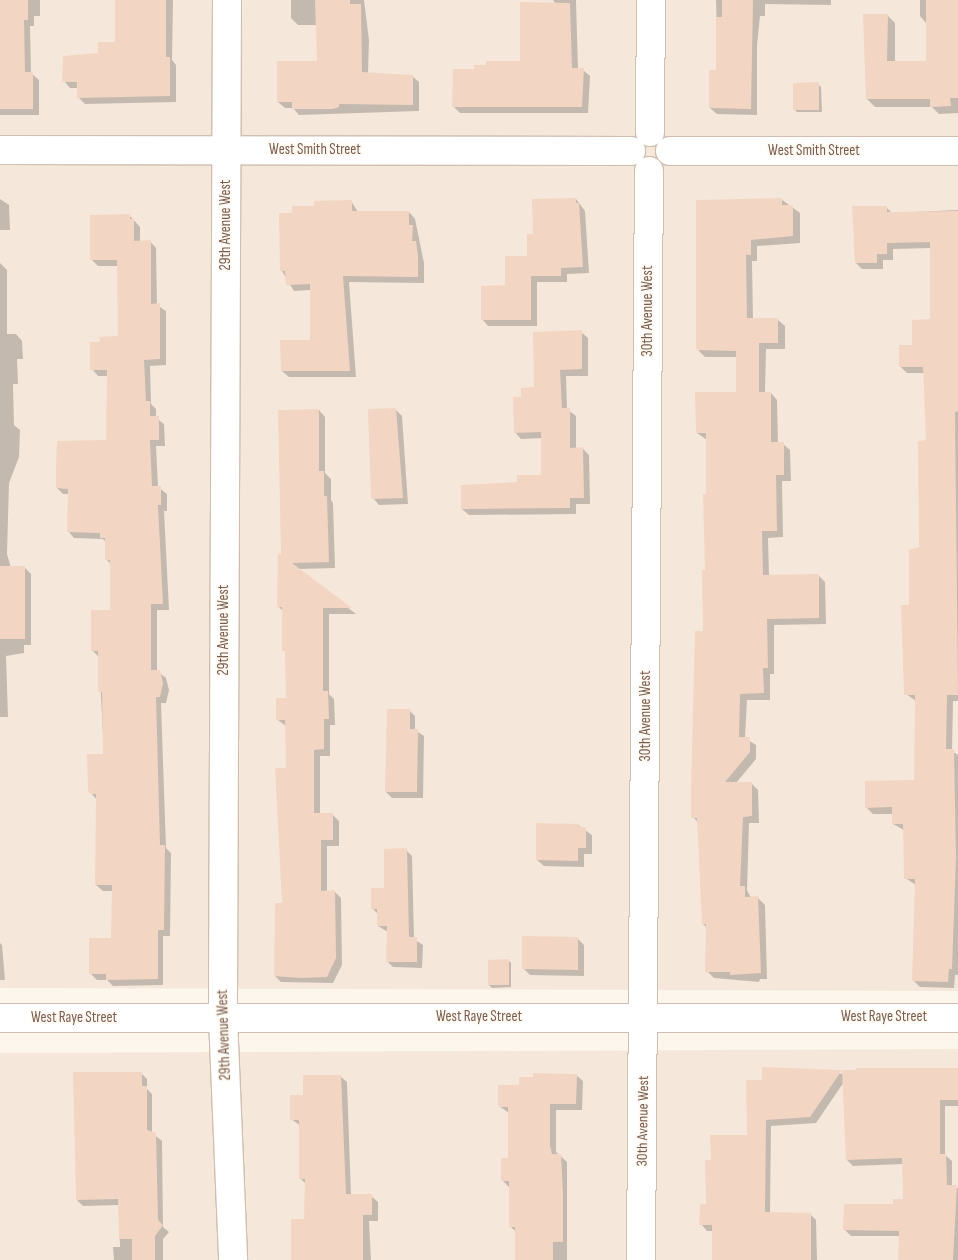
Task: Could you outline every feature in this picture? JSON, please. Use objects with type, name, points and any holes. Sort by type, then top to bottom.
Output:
[{"type":"street","name":"29th Avenue West","points":[[227,0],[223,1018],[232,1260]]},
{"type":"street","points":[[650,132],[651,0]]},
{"type":"street","points":[[650,132],[666,139],[670,151],[664,165],[649,171],[636,164],[630,151],[639,136],[650,132]]},
{"type":"street","name":"West Smith Street","points":[[0,150],[630,151]]},
{"type":"street","name":"West Smith Street","points":[[670,151],[958,151]]},
{"type":"street","name":"30th Avenue West","points":[[641,1260],[649,171]]},
{"type":"street","name":"West Raye Street","points":[[0,1018],[958,1018]]},
{"type":"shaded area","points":[[0,0],[958,0],[958,991],[0,988]]},
{"type":"shaded area","points":[[958,1049],[958,1260],[0,1260],[0,1053]]},
{"type":"building","points":[[0,0],[28,0],[28,20],[24,20],[25,72],[33,72],[33,109],[0,109]]},
{"type":"building","points":[[115,0],[166,0],[166,57],[170,57],[170,96],[77,98],[77,82],[62,82],[63,56],[98,53],[98,42],[115,42]]},
{"type":"building","points":[[315,0],[350,0],[350,4],[361,4],[362,72],[413,75],[413,105],[339,104],[339,107],[333,109],[292,109],[292,102],[277,102],[277,61],[317,61]]},
{"type":"building","points":[[722,0],[753,0],[751,109],[709,108],[709,70],[716,70],[716,17],[722,17]]},
{"type":"building","points":[[926,0],[958,0],[958,98],[950,98],[951,106],[930,107],[930,99],[866,99],[863,14],[888,14],[887,61],[926,61]]},
{"type":"building","points":[[520,2],[570,3],[572,68],[584,68],[582,107],[452,107],[453,69],[474,69],[474,65],[486,65],[486,61],[520,61]]},
{"type":"building","points":[[819,82],[819,110],[793,110],[793,83]]},
{"type":"building","points":[[576,198],[576,203],[579,203],[583,267],[561,268],[561,276],[531,276],[531,320],[481,320],[481,286],[505,285],[505,256],[527,256],[527,234],[533,234],[532,199]]},
{"type":"building","points":[[782,198],[782,205],[793,205],[793,236],[751,240],[751,255],[746,255],[747,318],[778,318],[778,343],[759,343],[759,392],[771,392],[771,442],[784,442],[784,475],[776,475],[777,531],[762,531],[763,575],[819,574],[819,618],[767,619],[768,668],[763,668],[764,693],[740,694],[739,737],[750,737],[750,752],[725,782],[752,782],[752,816],[743,817],[740,886],[745,886],[745,897],[758,896],[761,973],[730,975],[730,972],[705,972],[706,924],[702,925],[697,818],[691,818],[691,789],[695,631],[703,631],[702,570],[705,570],[703,494],[706,494],[706,433],[696,433],[695,392],[736,392],[736,351],[696,350],[696,200]]},
{"type":"building","points":[[352,200],[352,211],[409,211],[409,225],[413,225],[412,241],[416,241],[418,277],[343,276],[350,371],[281,371],[280,340],[310,340],[310,284],[286,285],[285,271],[280,271],[279,213],[292,213],[292,206],[314,206],[314,201]]},
{"type":"building","points":[[852,206],[887,206],[887,212],[958,211],[958,411],[955,412],[958,695],[947,695],[946,749],[954,749],[956,857],[952,969],[949,969],[948,982],[912,981],[915,879],[904,879],[903,824],[892,824],[892,807],[865,808],[865,781],[914,780],[915,695],[904,695],[901,605],[909,605],[909,550],[919,547],[918,441],[926,440],[923,367],[899,367],[899,345],[912,345],[912,320],[930,319],[930,242],[887,243],[887,254],[877,254],[877,263],[855,263]]},
{"type":"building","points":[[130,214],[130,219],[134,219],[134,241],[151,240],[151,304],[160,303],[160,359],[144,360],[146,401],[150,401],[150,416],[159,416],[159,440],[150,440],[152,486],[161,486],[161,505],[158,505],[163,604],[151,604],[151,670],[160,670],[163,683],[160,697],[156,697],[160,845],[165,845],[164,930],[158,930],[158,979],[106,980],[106,974],[89,974],[89,938],[111,938],[112,885],[95,885],[96,794],[90,794],[88,790],[87,754],[103,754],[102,692],[98,692],[98,651],[91,651],[91,610],[110,610],[110,560],[105,560],[105,538],[100,538],[100,533],[67,532],[68,489],[56,488],[56,468],[57,441],[106,440],[107,370],[90,370],[90,342],[100,342],[99,337],[118,336],[117,260],[90,260],[90,215]]},
{"type":"building","points":[[582,330],[582,369],[560,370],[562,408],[570,408],[570,448],[583,447],[584,498],[570,498],[570,508],[461,509],[461,485],[517,482],[517,475],[541,475],[541,432],[514,433],[513,397],[521,397],[521,388],[534,387],[533,332]]},
{"type":"building","points":[[396,408],[403,498],[371,499],[368,409]]},
{"type":"building","points":[[319,409],[319,471],[324,471],[324,496],[327,496],[329,562],[292,563],[352,608],[323,608],[323,691],[328,691],[329,719],[324,719],[324,749],[314,750],[314,813],[333,813],[333,840],[321,840],[321,891],[335,890],[336,958],[327,977],[301,978],[274,976],[275,903],[282,903],[275,768],[286,768],[285,720],[276,720],[276,698],[286,698],[285,651],[282,651],[282,607],[277,607],[278,553],[281,555],[278,410]]},
{"type":"building","points":[[0,566],[25,566],[25,639],[0,639]]},
{"type":"building","points":[[387,709],[410,709],[410,729],[418,729],[417,792],[385,792]]},
{"type":"building","points":[[536,823],[579,824],[579,827],[586,827],[586,848],[578,848],[578,861],[536,860]]},
{"type":"building","points":[[407,848],[409,937],[417,937],[417,962],[386,962],[387,926],[377,926],[377,909],[371,909],[371,888],[384,888],[384,849]]},
{"type":"building","points":[[522,936],[578,937],[578,970],[522,969]]},
{"type":"building","points":[[509,959],[509,985],[488,985],[488,960]]},
{"type":"building","points":[[762,1067],[842,1070],[810,1117],[766,1120],[765,1212],[811,1213],[811,1260],[712,1260],[712,1225],[699,1225],[700,1204],[706,1204],[705,1160],[711,1160],[710,1135],[747,1135],[746,1080],[762,1080]]},
{"type":"building","points":[[856,1068],[958,1068],[958,1100],[940,1100],[940,1154],[946,1154],[947,1185],[957,1185],[953,1260],[898,1260],[899,1231],[843,1230],[844,1204],[893,1204],[893,1199],[903,1199],[902,1158],[846,1160],[842,1070],[856,1070]]},
{"type":"building","points":[[73,1072],[142,1072],[142,1086],[147,1086],[147,1130],[156,1133],[158,1220],[163,1225],[155,1236],[155,1260],[132,1260],[132,1239],[119,1239],[118,1199],[76,1200]]},
{"type":"building","points":[[533,1073],[577,1074],[576,1104],[550,1104],[550,1145],[552,1154],[561,1154],[563,1193],[563,1242],[553,1242],[553,1260],[515,1260],[515,1227],[509,1227],[509,1181],[501,1181],[501,1158],[508,1158],[508,1107],[498,1107],[498,1085],[519,1085],[519,1077],[533,1077]]},
{"type":"building","points":[[303,1075],[341,1075],[346,1194],[372,1194],[372,1215],[363,1215],[363,1260],[291,1260],[291,1219],[304,1219],[305,1179],[299,1179],[299,1120],[290,1120],[290,1095],[303,1095]]}]
